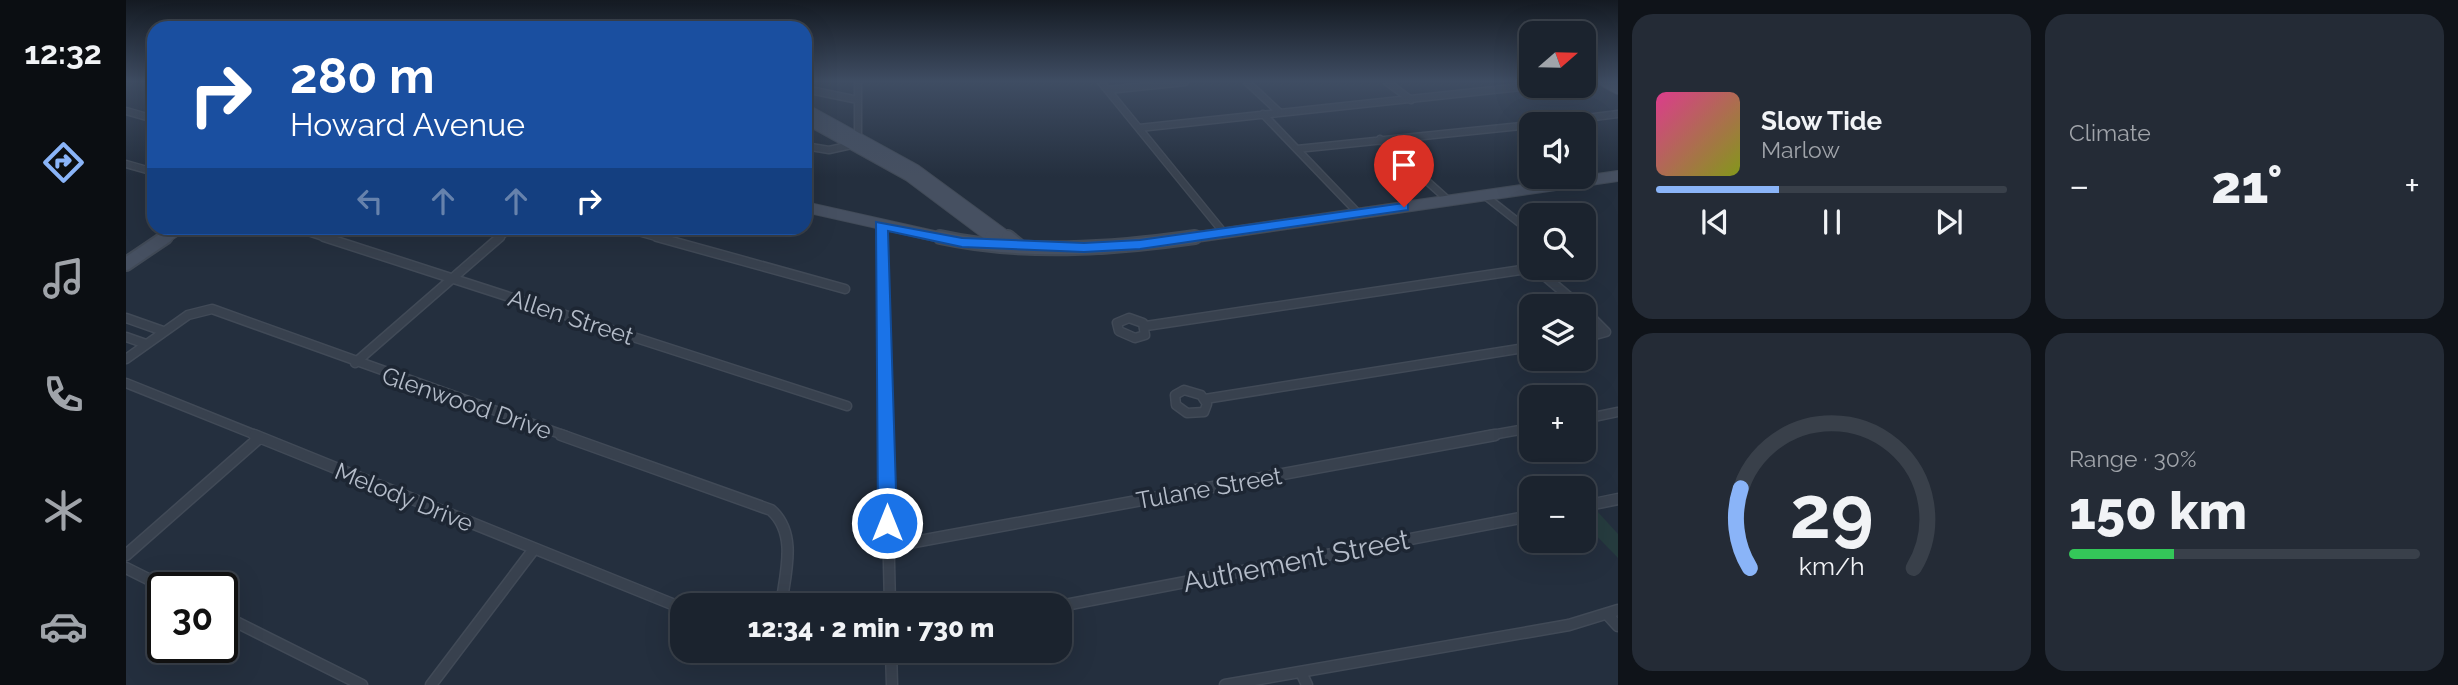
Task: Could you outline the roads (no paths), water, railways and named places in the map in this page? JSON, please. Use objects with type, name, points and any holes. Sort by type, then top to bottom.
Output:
[{"type":"main road","points":[[814,114],[939,184],[1019,246]]},
{"type":"main road","points":[[812,121],[857,139],[1001,245]]},
{"type":"main road","points":[[812,209],[938,238],[1001,245],[1084,248],[1140,245],[1618,176]]},
{"type":"main road","points":[[126,264],[170,235]]},
{"type":"street","points":[[812,147],[829,150],[857,139],[858,114]]},
{"type":"street","points":[[1128,114],[1224,233]]},
{"type":"street","points":[[1139,128],[1263,114],[1359,214]]},
{"type":"street","points":[[1596,117],[1618,114]]},
{"type":"street","points":[[1297,149],[1380,139],[1448,136],[1519,127]]},
{"type":"street","points":[[1380,139],[1448,200]]},
{"type":"street","points":[[126,164],[147,170]]},
{"type":"street","points":[[1485,195],[1519,222]]},
{"type":"street","points":[[881,225],[889,593]]},
{"type":"street","name":"Allen Street","points":[[317,235],[847,406]]},
{"type":"street","points":[[355,363],[502,235]]},
{"type":"street","points":[[649,235],[845,289]]},
{"type":"street","points":[[1146,326],[1519,270]]},
{"type":"street","points":[[1549,280],[1566,294]]},
{"type":"street","name":"Glenwood Drive","points":[[146,344],[188,315],[212,309],[355,363],[775,512],[784,523],[787,539],[782,593]]},
{"type":"street","points":[[126,318],[163,331]]},
{"type":"street","points":[[1596,322],[1606,332],[1596,335]]},
{"type":"street","points":[[126,337],[146,344]]},
{"type":"street","points":[[126,359],[146,344]]},
{"type":"street","points":[[1205,399],[1519,348]]},
{"type":"street","name":"Melody Drive","points":[[126,383],[258,439],[670,603]]},
{"type":"street","points":[[1596,417],[1618,412]]},
{"type":"street","name":"Tulane Street","points":[[887,547],[1519,430]]},
{"type":"street","points":[[126,555],[258,439]]},
{"type":"street","points":[[1596,504],[1618,499]]},
{"type":"street","name":"Authement Street","points":[[1072,605],[1519,518]]},
{"type":"street","points":[[431,685],[534,549]]},
{"type":"street","points":[[126,568],[147,578]]},
{"type":"street","points":[[1225,685],[1569,625],[1613,612],[1618,626]]},
{"type":"street","points":[[238,623],[362,685]]},
{"type":"street","points":[[891,663],[892,685]]},
{"type":"street","points":[[1301,672],[1307,685]]}]
